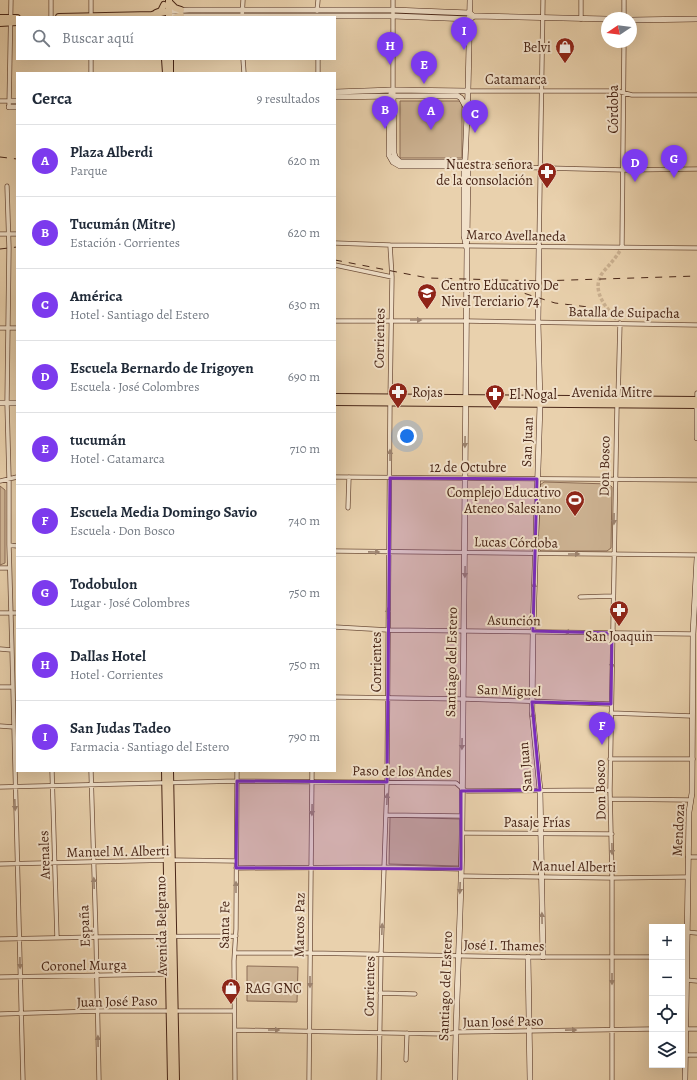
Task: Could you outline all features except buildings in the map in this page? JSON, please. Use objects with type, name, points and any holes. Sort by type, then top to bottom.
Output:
[{"type":"main road","points":[[152,15],[161,11],[166,2]]},
{"type":"main road","points":[[166,2],[171,15]]},
{"type":"main road","points":[[166,2],[175,8],[171,15]]},
{"type":"main road","points":[[122,16],[171,15]]},
{"type":"main road","points":[[0,18],[14,20]]},
{"type":"main road","points":[[0,23],[14,20]]},
{"type":"main road","points":[[165,60],[166,72]]},
{"type":"main road","points":[[170,60],[170,72]]},
{"type":"main road","name":"Avenida Mitre","points":[[336,397],[390,400],[617,402],[697,405]]},
{"type":"main road","name":"Avenida Mitre","points":[[336,402],[390,400]]},
{"type":"main road","name":"Avenida Mitre","points":[[617,402],[697,400]]},
{"type":"main road","name":"Avenida Belgrano","points":[[165,772],[168,783]]},
{"type":"main road","name":"Avenida Belgrano","points":[[170,772],[168,783],[172,1080]]},
{"type":"main road","name":"Avenida Belgrano","points":[[170,936],[168,974],[172,1011]]},
{"type":"street","points":[[11,0],[14,20],[9,108],[16,107]]},
{"type":"street","points":[[51,0],[51,16]]},
{"type":"street","points":[[91,0],[91,16]]},
{"type":"street","points":[[242,15],[243,0]]},
{"type":"street","points":[[317,14],[318,0]]},
{"type":"street","points":[[393,0],[392,94],[395,161],[541,168],[624,170],[697,169]]},
{"type":"street","name":"Santiago del Estero","points":[[455,1080],[455,1033],[462,833],[461,787],[468,249],[464,236],[471,16],[470,0]]},
{"type":"street","name":"San Juan","points":[[543,0],[538,322],[540,401],[532,632],[532,702],[540,790],[543,957]]},
{"type":"street","points":[[581,19],[582,0]]},
{"type":"street","points":[[624,0],[624,12]]},
{"type":"street","points":[[171,15],[317,14],[393,10],[471,16]]},
{"type":"street","points":[[317,14],[601,19]]},
{"type":"street","points":[[637,20],[697,19]]},
{"type":"street","name":"Córdoba","points":[[622,247],[624,170],[624,48]]},
{"type":"street","points":[[91,60],[91,72]]},
{"type":"street","points":[[243,60],[244,72]]},
{"type":"street","points":[[318,60],[318,72]]},
{"type":"street","name":"Catamarca","points":[[336,97],[468,91],[617,91],[632,95],[697,95]]},
{"type":"street","name":"Catamarca","points":[[336,92],[458,96],[461,98],[467,110]]},
{"type":"street","points":[[0,101],[16,100]]},
{"type":"street","points":[[7,186],[9,234],[7,403],[9,568],[13,687],[15,703],[15,786],[20,939],[22,1080]]},
{"type":"street","points":[[0,234],[16,234]]},
{"type":"street","name":"Marco Avellaneda","points":[[336,243],[390,245],[697,248]]},
{"type":"street","name":"Corrientes","points":[[379,1080],[381,954],[388,782],[388,630],[392,320],[390,245]]},
{"type":"street","points":[[336,265],[392,277]]},
{"type":"street","name":"Batalla de Suipacha","points":[[336,321],[392,320],[697,325]]},
{"type":"street","points":[[617,402],[620,324]]},
{"type":"street","points":[[0,328],[16,328]]},
{"type":"street","points":[[697,393],[697,438]]},
{"type":"street","name":"Don Bosco","points":[[612,1080],[612,834],[610,759],[617,402]]},
{"type":"street","points":[[0,403],[16,403]]},
{"type":"street","points":[[0,481],[16,477]]},
{"type":"street","name":"12 de Octubre","points":[[336,477],[697,480]]},
{"type":"street","points":[[348,508],[349,477]]},
{"type":"street","points":[[9,546],[16,546]]},
{"type":"street","name":"Lucas Córdoba","points":[[336,551],[697,556]]},
{"type":"street","name":"Mendoza","points":[[685,944],[689,812],[695,781],[692,759],[692,716],[693,634],[697,556]]},
{"type":"street","points":[[0,568],[9,568]]},
{"type":"street","points":[[580,597],[613,596]]},
{"type":"street","points":[[0,613],[16,614]]},
{"type":"street","name":"Asunción","points":[[336,627],[388,630],[693,634]]},
{"type":"street","points":[[0,649],[12,650]]},
{"type":"street","points":[[0,687],[13,687]]},
{"type":"street","name":"San Miguel","points":[[336,697],[463,699],[611,704]]},
{"type":"street","points":[[611,713],[692,716]]},
{"type":"street","points":[[0,726],[14,727]]},
{"type":"street","points":[[610,759],[692,759]]},
{"type":"street","name":"Arenales","points":[[52,772],[57,938]]},
{"type":"street","name":"España","points":[[91,772],[99,1080]]},
{"type":"street","name":"Santa Fe","points":[[235,1080],[234,1011],[237,772]]},
{"type":"street","name":"Marcos Paz","points":[[309,1080],[312,772]]},
{"type":"street","name":"Paso de los Andes","points":[[0,787],[237,781],[456,783],[464,790],[610,790]]},
{"type":"street","points":[[610,800],[691,800]]},
{"type":"street","points":[[386,815],[461,816]]},
{"type":"street","name":"Pasaje Frías","points":[[462,833],[612,834]]},
{"type":"street","points":[[688,857],[697,857]]},
{"type":"street","name":"Manuel M. Alberti","points":[[0,864],[236,860]]},
{"type":"street","points":[[236,868],[385,867],[461,869]]},
{"type":"street","name":"Manuel Alberti","points":[[461,876],[612,878],[688,877]]},
{"type":"street","points":[[686,932],[697,932]]},
{"type":"street","points":[[0,940],[96,936],[236,936]]},
{"type":"street","name":"José I. Thames","points":[[235,953],[649,957]]},
{"type":"street","points":[[528,957],[530,1080]]},
{"type":"street","name":"Mendoza","points":[[684,960],[686,980],[685,1004]]},
{"type":"street","name":"Coronel Murga","points":[[0,977],[168,974]]},
{"type":"street","points":[[686,980],[697,981]]},
{"type":"street","points":[[380,993],[415,994]]},
{"type":"street","name":"Juan José Paso","points":[[0,1014],[234,1011]]},
{"type":"street","name":"Juan José Paso","points":[[235,1030],[445,1034],[649,1029]]},
{"type":"street","points":[[685,1029],[697,1029]]},
{"type":"street","points":[[406,1060],[407,1033]]},
{"type":"street","points":[[685,1055],[697,1055]]},
{"type":"street","name":"Mendoza","points":[[685,1068],[685,1080]]},
{"type":"highlighted area","points":[[390,478],[537,479],[533,631],[612,633],[611,704],[532,702],[540,790],[461,791],[461,869],[236,868],[237,781],[387,782]]},
{"type":"shaded area","points":[[400,101],[462,101],[462,158],[400,158]]},
{"type":"shaded area","name":"Complejo Educativo Ateneo Salesiano","points":[[544,482],[609,484],[612,487],[611,548],[607,551],[541,551],[538,548],[540,485]]},
{"type":"shaded area","points":[[0,486],[5,490],[5,563],[0,565]]},
{"type":"shaded area","points":[[390,817],[460,819],[459,866],[389,864]]},
{"type":"shaded area","points":[[247,966],[298,967],[297,1002],[247,1001]]},
{"type":"tunnel","points":[[620,323],[602,300],[598,286],[599,279],[603,272],[616,257],[622,247]]},
{"type":"railway","points":[[0,157],[16,159]]},
{"type":"railway","points":[[0,249],[16,247]]},
{"type":"railway","points":[[336,260],[428,278],[539,281],[697,276]]},
{"type":"railway","points":[[498,285],[555,303],[597,308]]},
{"type":"place","name":"San Judas Tadeo","points":[[464,50]]},
{"type":"place","name":"Belvi","points":[[565,64]]},
{"type":"place","name":"Dallas Hotel","points":[[390,65]]},
{"type":"place","name":"tucumán","points":[[424,84]]},
{"type":"place","name":"Tucumán (Mitre)","points":[[385,129]]},
{"type":"place","name":"Plaza Alberdi","points":[[431,130]]},
{"type":"place","name":"América","points":[[475,133]]},
{"type":"place","name":"Todobulon","points":[[674,178]]},
{"type":"place","name":"Escuela Bernardo de Irigoyen","points":[[635,182]]},
{"type":"place","name":"Nuestra señora de la consolación","points":[[547,189]]},
{"type":"place","name":"Centro Educativo De Nivel Terciario 74","points":[[427,310]]},
{"type":"place","name":"Rojas","points":[[398,409]]},
{"type":"place","name":"El Nogal","points":[[495,411]]},
{"type":"place","name":"Complejo Educativo Ateneo Salesiano","points":[[575,517]]},
{"type":"place","name":"San Joaquin","points":[[619,627]]},
{"type":"place","name":"Escuela Media Domingo Savio","points":[[602,745]]},
{"type":"place","name":"RAG GNC","points":[[231,1005]]}]
